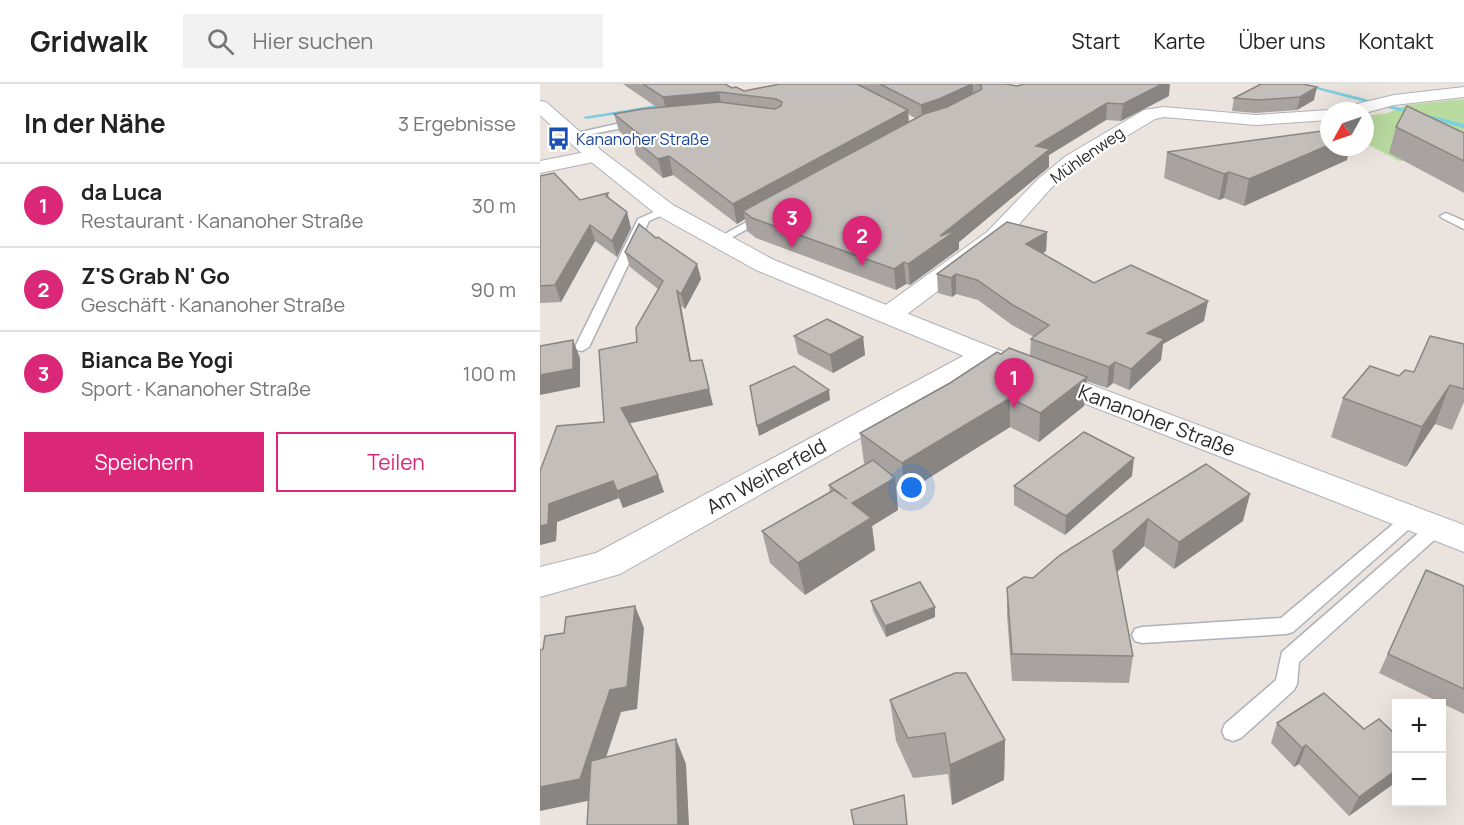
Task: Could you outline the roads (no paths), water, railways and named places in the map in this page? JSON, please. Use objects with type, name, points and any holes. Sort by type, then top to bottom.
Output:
[{"type":"street","points":[[1374,104],[1464,92]]},
{"type":"street","name":"Kananoher Straße","points":[[540,106],[596,156],[665,210],[718,242],[765,265],[986,355],[1437,528]]},
{"type":"street","name":"Mühlenweg","points":[[889,315],[995,237],[1045,183],[1073,160],[1150,114],[1164,112],[1256,120],[1320,116]]},
{"type":"street","points":[[540,167],[596,156]]},
{"type":"street","name":"Am Weiherfeld","points":[[540,582],[607,564],[986,355]]},
{"type":"lane","points":[[572,135],[646,121]]},
{"type":"lane","points":[[718,242],[779,207]]},
{"type":"lane","points":[[582,347],[644,219],[665,210]]},
{"type":"lane","points":[[1446,216],[1464,226]]},
{"type":"lane","points":[[1142,635],[1286,626],[1437,528]]},
{"type":"lane","points":[[1233,731],[1286,684],[1289,658],[1437,528]]},
{"type":"waterway","points":[[1300,84],[1464,126]]},
{"type":"waterway","points":[[586,117],[669,105]]},
{"type":"place","name":"Kananoher Straße","points":[[558,139]]},
{"type":"place","name":"Bianca Be Yogi","points":[[792,248]]},
{"type":"place","name":"Z'S Grab N' Go","points":[[862,266]]},
{"type":"place","name":"da Luca","points":[[1014,408]]}]
